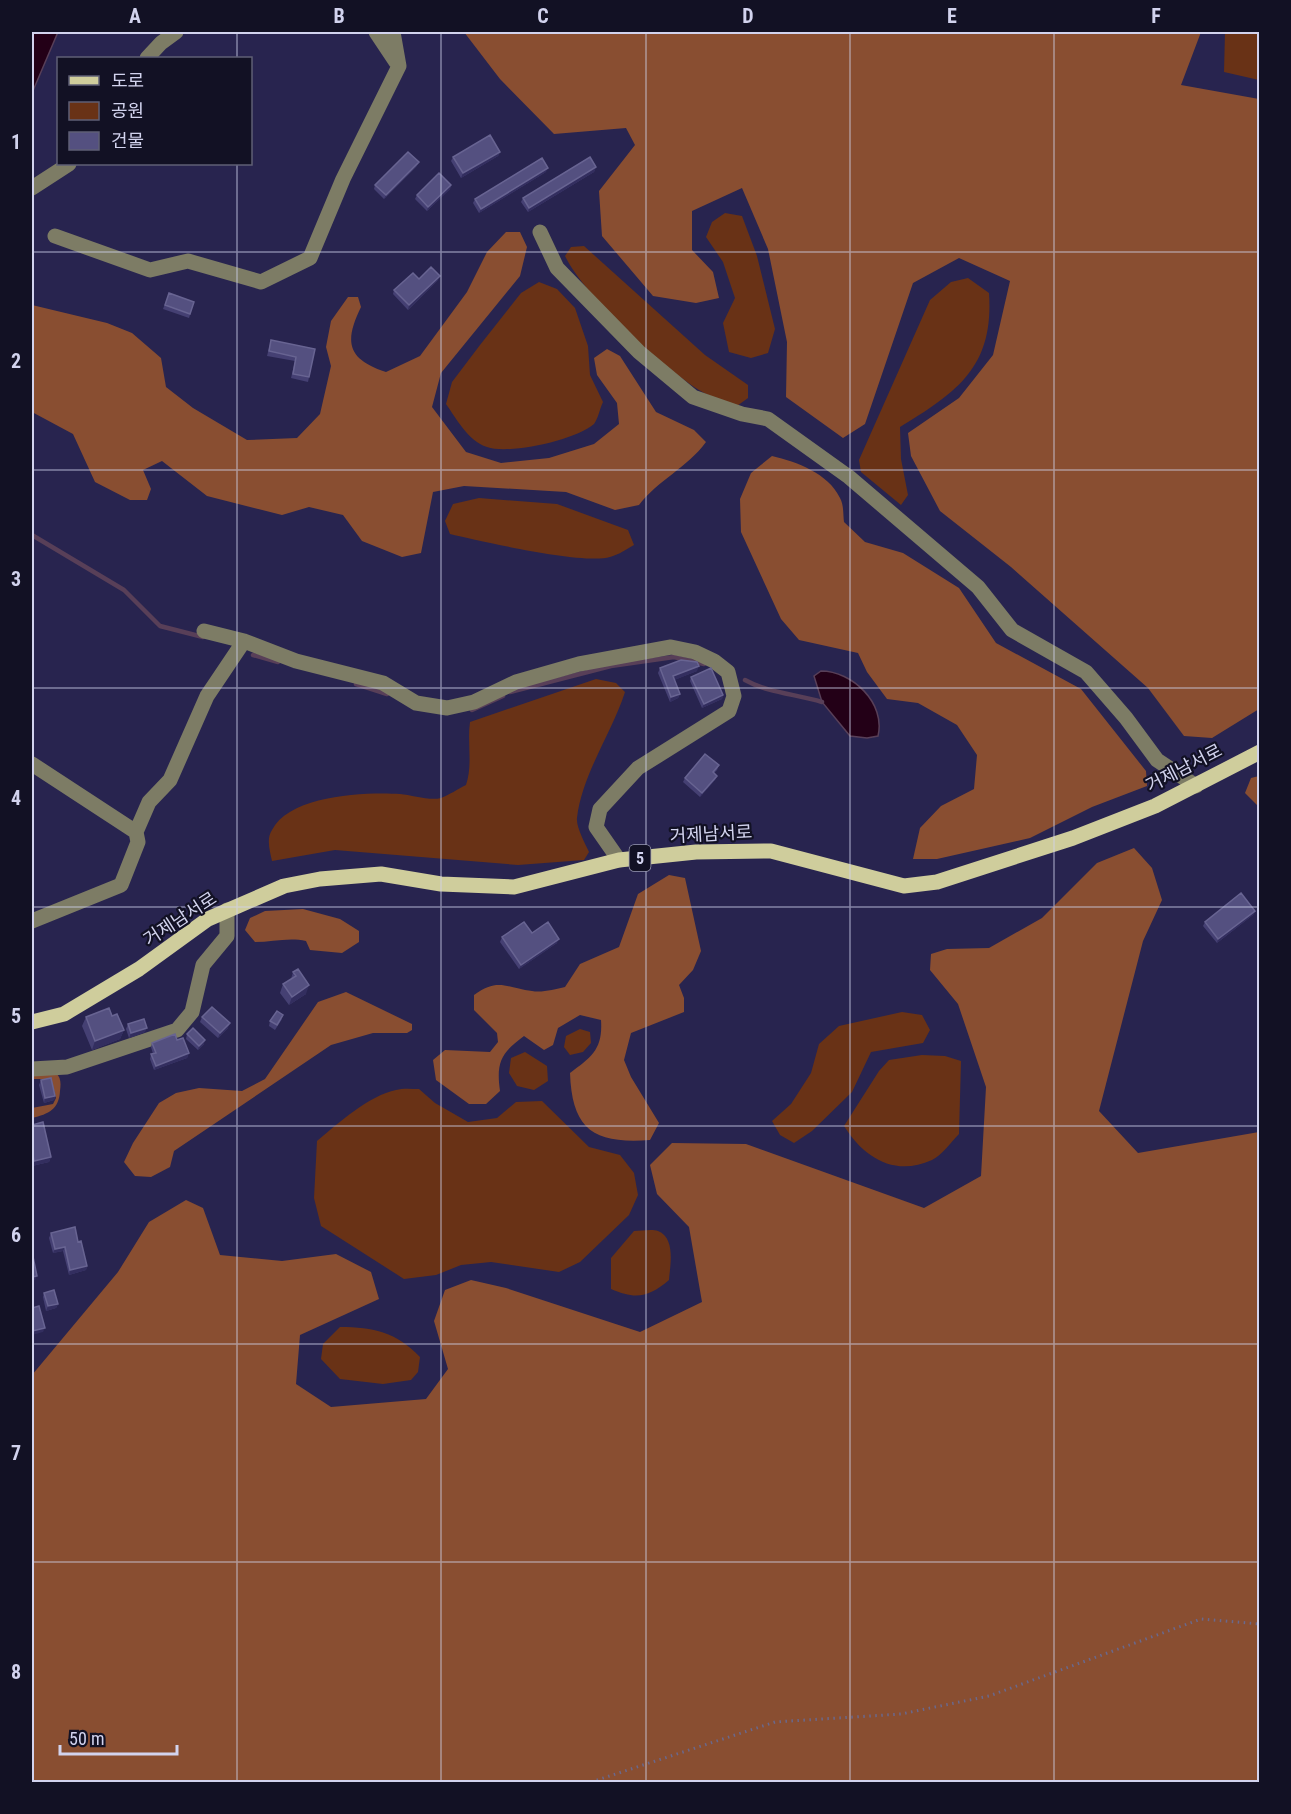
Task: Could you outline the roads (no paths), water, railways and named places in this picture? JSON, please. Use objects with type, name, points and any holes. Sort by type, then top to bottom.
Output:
[{"type":"main road","name":"거제남서로","points":[[32,1022],[64,1014],[99,994],[208,919],[284,886],[320,879],[381,874],[441,884],[514,887],[619,860],[696,852],[771,851],[904,886],[937,882],[1073,838],[1155,806],[1260,752]]},
{"type":"lane","points":[[148,57],[160,43],[177,32]]},
{"type":"lane","points":[[376,32],[399,66]]},
{"type":"lane","points":[[55,236],[150,270],[188,261],[261,282],[310,258],[343,179],[399,66],[393,32]]},
{"type":"lane","points":[[32,188],[67,165]]},
{"type":"lane","points":[[540,232],[557,268],[639,352],[693,397],[742,414],[768,419],[849,477],[978,587],[1012,630],[1086,672],[1126,718],[1157,760],[1196,786]]},
{"type":"lane","points":[[204,631],[244,641],[296,661],[383,684],[416,703],[447,708],[474,702],[516,682],[579,664],[671,647],[695,652],[714,662],[728,672],[732,683],[734,696],[729,711],[638,768],[600,809],[596,826],[619,860]]},
{"type":"lane","points":[[32,921],[121,885],[138,842],[136,832],[149,802],[170,780],[207,696],[244,641]]},
{"type":"lane","points":[[32,764],[136,832]]},
{"type":"lane","points":[[32,1069],[67,1067],[177,1030],[192,1012],[203,965],[227,936],[227,910]]},
{"type":"waterway","points":[[32,535],[124,590],[160,626],[203,637]]},
{"type":"waterway","points":[[253,655],[278,662]]},
{"type":"waterway","points":[[510,692],[611,666],[674,657],[704,664]]},
{"type":"waterway","points":[[745,680],[773,691],[822,702]]},
{"type":"waterway","points":[[356,684],[387,694]]},
{"type":"waterway","points":[[472,710],[503,696]]}]
